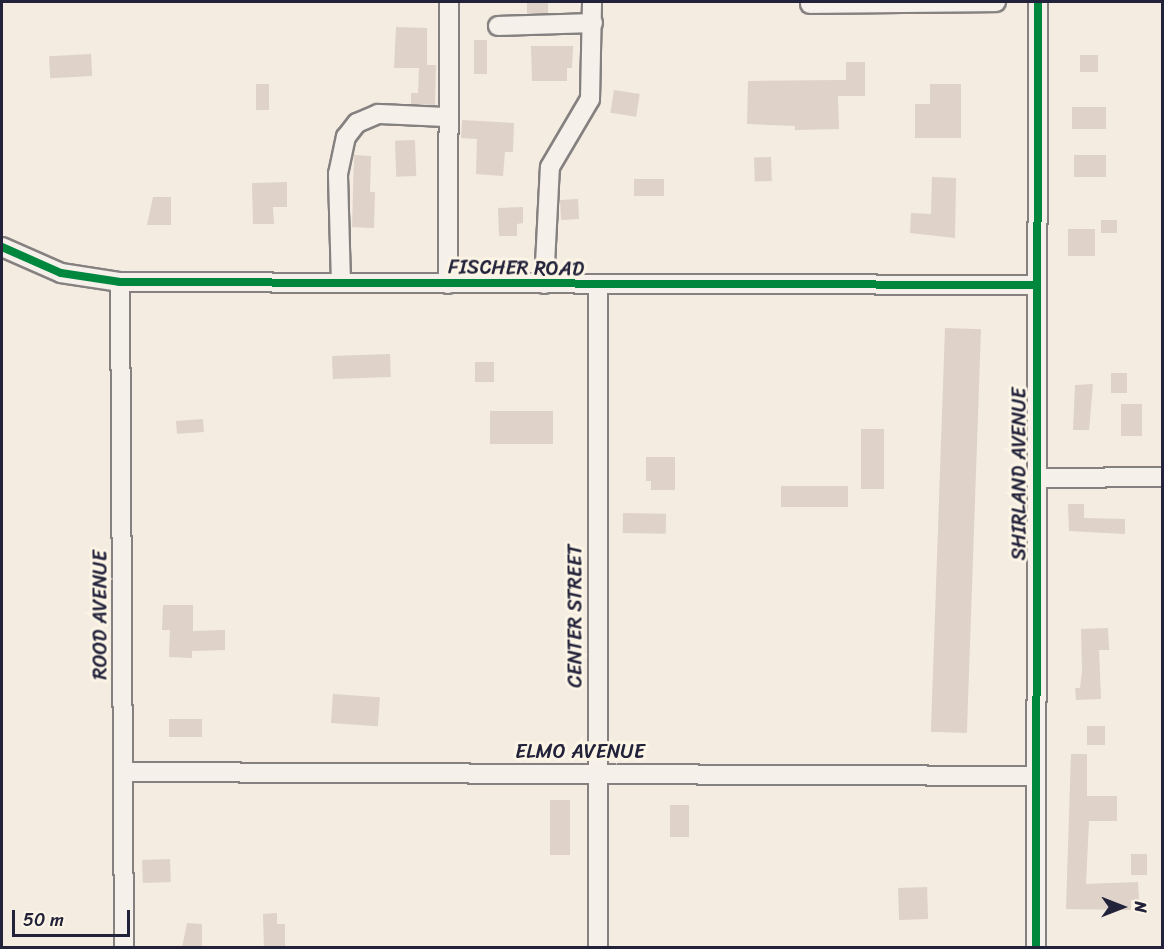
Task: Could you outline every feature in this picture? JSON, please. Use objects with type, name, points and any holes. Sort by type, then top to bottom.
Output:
[{"type":"street","points":[[448,2],[448,284]]},
{"type":"street","points":[[544,284],[550,167],[590,99],[592,2]]},
{"type":"street","points":[[810,4],[996,2]]},
{"type":"street","name":"SHIRLAND AVENUE","points":[[1036,948],[1034,478],[1038,2]]},
{"type":"street","points":[[498,26],[593,23]]},
{"type":"street","points":[[341,283],[338,174],[340,152],[357,123],[378,114],[447,117]]},
{"type":"street","name":"FISCHER ROAD","points":[[2,247],[61,273],[120,282],[1036,285]]},
{"type":"street","name":"ROOD AVENUE","points":[[120,282],[124,948]]},
{"type":"street","name":"CENTER STREET","points":[[598,285],[598,948]]},
{"type":"street","points":[[1034,478],[1162,477]]},
{"type":"street","name":"ELMO AVENUE","points":[[124,772],[1036,776]]},
{"type":"building","points":[[527,2],[548,2],[548,14],[527,14]]},
{"type":"building","points":[[396,27],[427,28],[427,65],[436,65],[435,105],[411,104],[411,93],[418,93],[419,68],[394,68]]},
{"type":"building","points":[[474,40],[487,40],[487,74],[474,74]]},
{"type":"building","points":[[531,46],[573,46],[572,68],[567,68],[567,81],[532,81]]},
{"type":"building","points":[[91,54],[92,76],[50,78],[49,56]]},
{"type":"building","points":[[1080,55],[1098,55],[1098,72],[1080,72]]},
{"type":"building","points":[[846,62],[865,62],[865,96],[838,96],[839,129],[795,130],[795,126],[747,124],[748,81],[846,80]]},
{"type":"building","points":[[256,84],[269,84],[269,110],[256,110]]},
{"type":"building","points":[[930,84],[961,84],[961,138],[915,138],[915,104],[930,104]]},
{"type":"building","points":[[614,90],[640,94],[636,117],[610,113]]},
{"type":"building","points":[[1072,107],[1106,107],[1106,129],[1072,129]]},
{"type":"building","points":[[462,120],[514,123],[513,152],[505,152],[503,176],[476,174],[477,139],[461,138]]},
{"type":"building","points":[[415,140],[416,176],[396,177],[395,141]]},
{"type":"building","points":[[354,155],[371,156],[370,192],[375,192],[374,228],[352,227]]},
{"type":"building","points":[[1074,155],[1106,155],[1106,177],[1074,177]]},
{"type":"building","points":[[771,157],[772,181],[755,182],[754,158]]},
{"type":"building","points":[[932,177],[956,178],[955,238],[910,233],[911,213],[931,214]]},
{"type":"building","points":[[634,179],[664,179],[664,196],[634,196]]},
{"type":"building","points":[[287,182],[287,207],[273,207],[274,224],[253,224],[252,183]]},
{"type":"building","points":[[153,197],[171,197],[171,225],[147,225]]},
{"type":"building","points":[[578,199],[579,219],[561,220],[560,200]]},
{"type":"building","points":[[523,207],[523,223],[517,224],[517,236],[499,236],[498,208]]},
{"type":"building","points":[[1101,220],[1117,220],[1117,233],[1101,233]]},
{"type":"building","points":[[1068,229],[1095,229],[1095,256],[1068,256]]},
{"type":"building","points":[[945,328],[981,329],[967,733],[931,732]]},
{"type":"building","points":[[390,354],[391,377],[333,379],[332,356]]},
{"type":"building","points":[[475,362],[494,362],[494,382],[475,382]]},
{"type":"building","points":[[1111,373],[1127,373],[1127,393],[1111,393]]},
{"type":"building","points":[[1093,384],[1089,430],[1073,430],[1075,385]]},
{"type":"building","points":[[1121,404],[1142,404],[1142,436],[1121,436]]},
{"type":"building","points":[[490,411],[553,411],[553,444],[490,444]]},
{"type":"building","points":[[203,419],[204,432],[177,434],[176,421]]},
{"type":"building","points":[[861,429],[884,429],[884,489],[861,489]]},
{"type":"building","points":[[646,457],[675,457],[675,490],[651,490],[651,481],[646,481]]},
{"type":"building","points":[[781,486],[848,486],[848,507],[781,507]]},
{"type":"building","points":[[1068,504],[1084,504],[1084,518],[1125,519],[1125,534],[1069,531]]},
{"type":"building","points":[[623,513],[666,514],[666,534],[623,533]]},
{"type":"building","points":[[163,605],[193,605],[193,631],[225,630],[225,650],[192,651],[192,658],[169,657],[170,630],[162,630]]},
{"type":"building","points":[[1108,628],[1109,650],[1099,650],[1101,699],[1076,700],[1075,688],[1080,688],[1082,671],[1081,629]]},
{"type":"building","points":[[333,694],[380,697],[378,726],[331,723]]},
{"type":"building","points":[[169,719],[202,719],[202,737],[169,737]]},
{"type":"building","points":[[1087,726],[1105,726],[1105,745],[1087,745]]},
{"type":"building","points":[[1071,754],[1087,754],[1087,796],[1117,796],[1117,821],[1089,821],[1086,884],[1138,882],[1139,900],[1131,900],[1131,910],[1066,909]]},
{"type":"building","points":[[550,800],[570,800],[570,855],[550,855]]},
{"type":"building","points":[[670,805],[689,805],[689,837],[670,837]]},
{"type":"building","points":[[1131,854],[1147,854],[1147,875],[1131,875]]},
{"type":"building","points":[[170,859],[171,882],[143,883],[142,860]]},
{"type":"building","points":[[927,887],[928,919],[899,920],[898,888]]},
{"type":"building","points":[[277,913],[277,924],[285,924],[285,948],[264,948],[263,914]]},
{"type":"building","points":[[187,923],[202,924],[202,948],[182,948]]},
{"type":"cycle path","points":[[1036,948],[1038,2]]},
{"type":"cycle path","points":[[2,247],[61,273],[120,282],[1036,285]]}]
